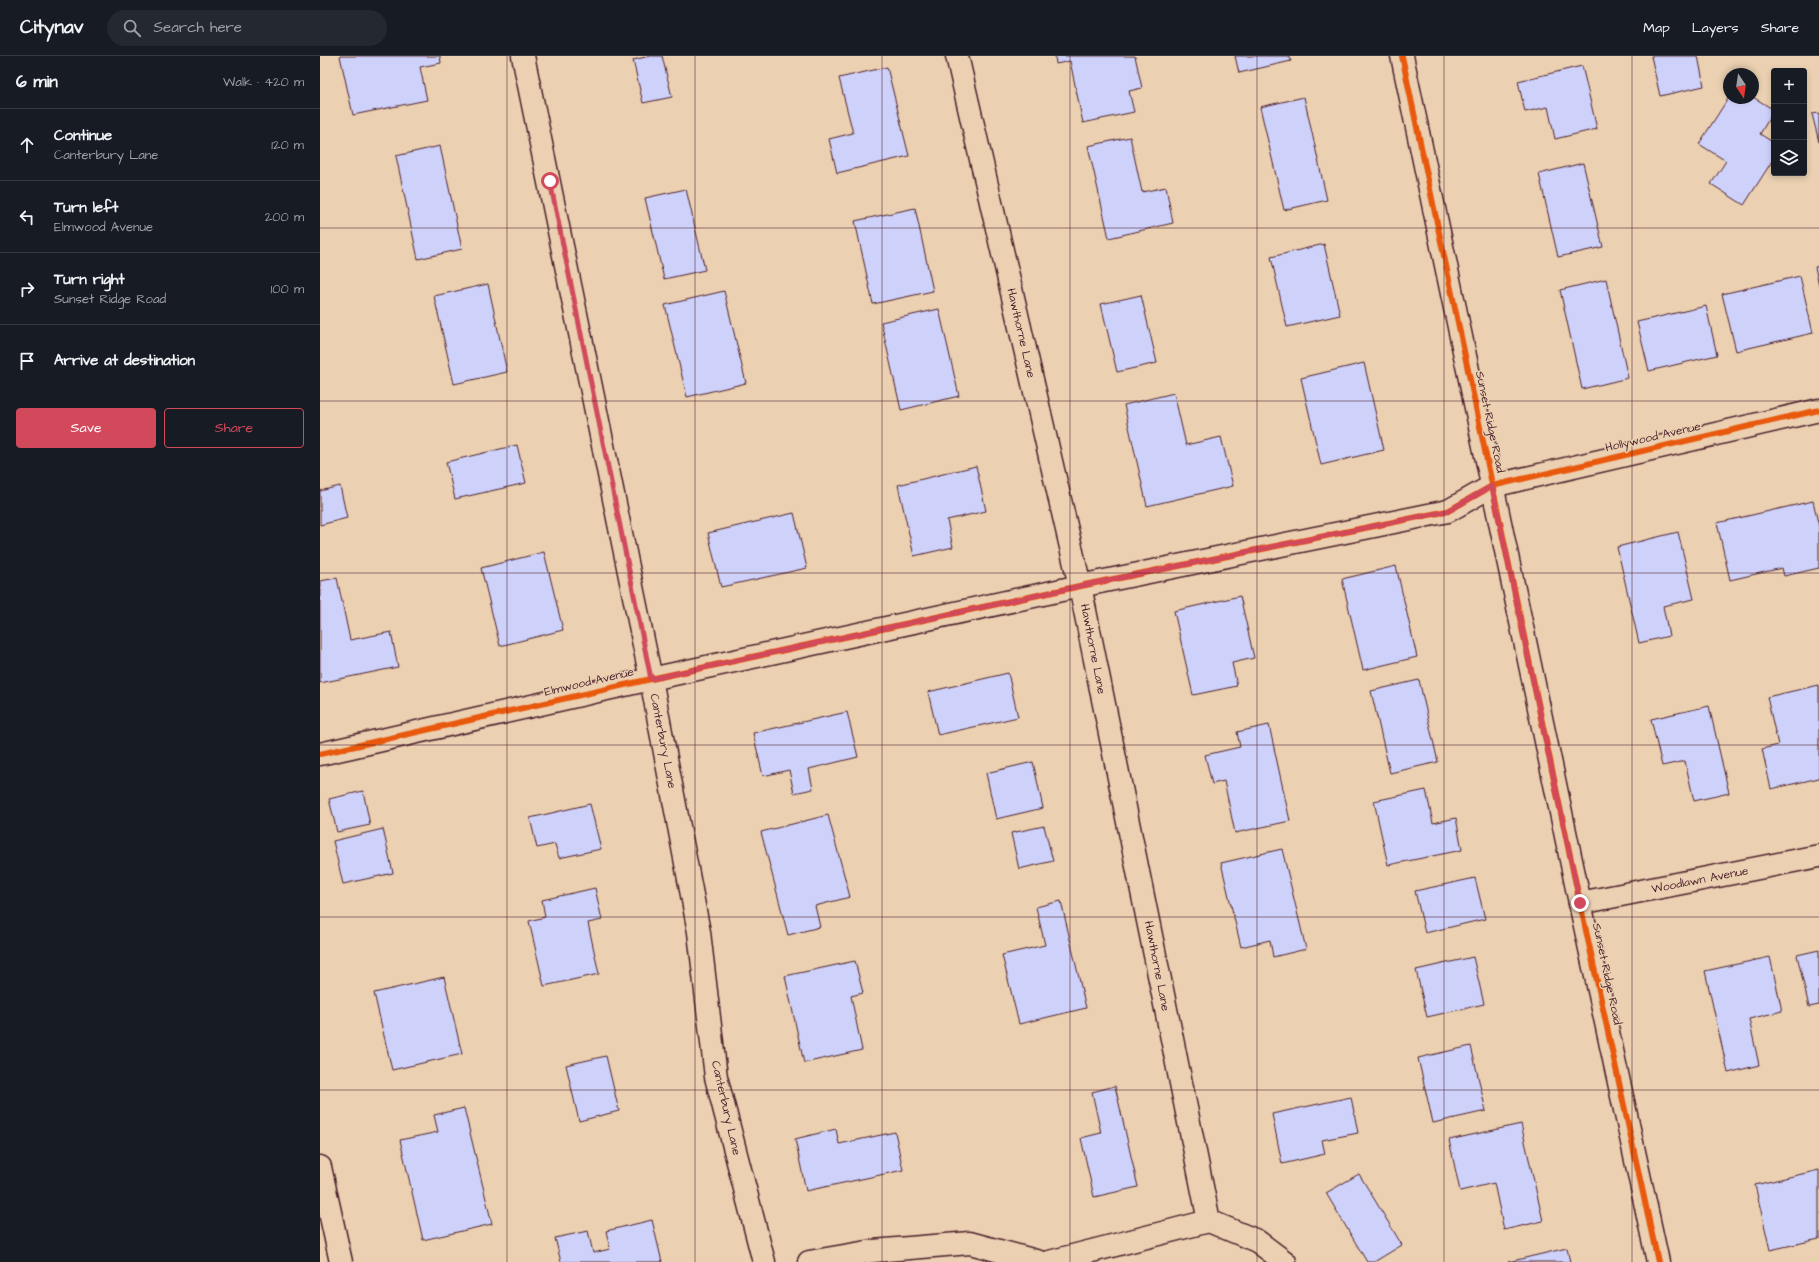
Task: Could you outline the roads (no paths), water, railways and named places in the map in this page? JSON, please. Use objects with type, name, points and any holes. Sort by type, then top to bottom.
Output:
[{"type":"street","name":"Canterbury Lane","points":[[524,56],[651,679],[699,932],[716,1077],[764,1262]]},
{"type":"street","name":"Hawthorne Lane","points":[[957,56],[1080,586],[1209,1221]]},
{"type":"street","name":"Sunset Ridge Road","points":[[1402,56],[1580,903],[1658,1262]]},
{"type":"street","name":"Hollywood Avenue","points":[[1492,486],[1819,410]]},
{"type":"street","name":"Elmwood Avenue","points":[[320,754],[651,679],[1080,586],[1448,511],[1492,486]]},
{"type":"street","name":"Woodlawn Avenue","points":[[1580,903],[1819,856]]},
{"type":"street","points":[[320,1167],[341,1262]]},
{"type":"street","points":[[1049,1262],[1209,1221],[1257,1241],[1285,1262]]},
{"type":"street","points":[[809,1262],[872,1250],[970,1243],[1040,1262]]}]
